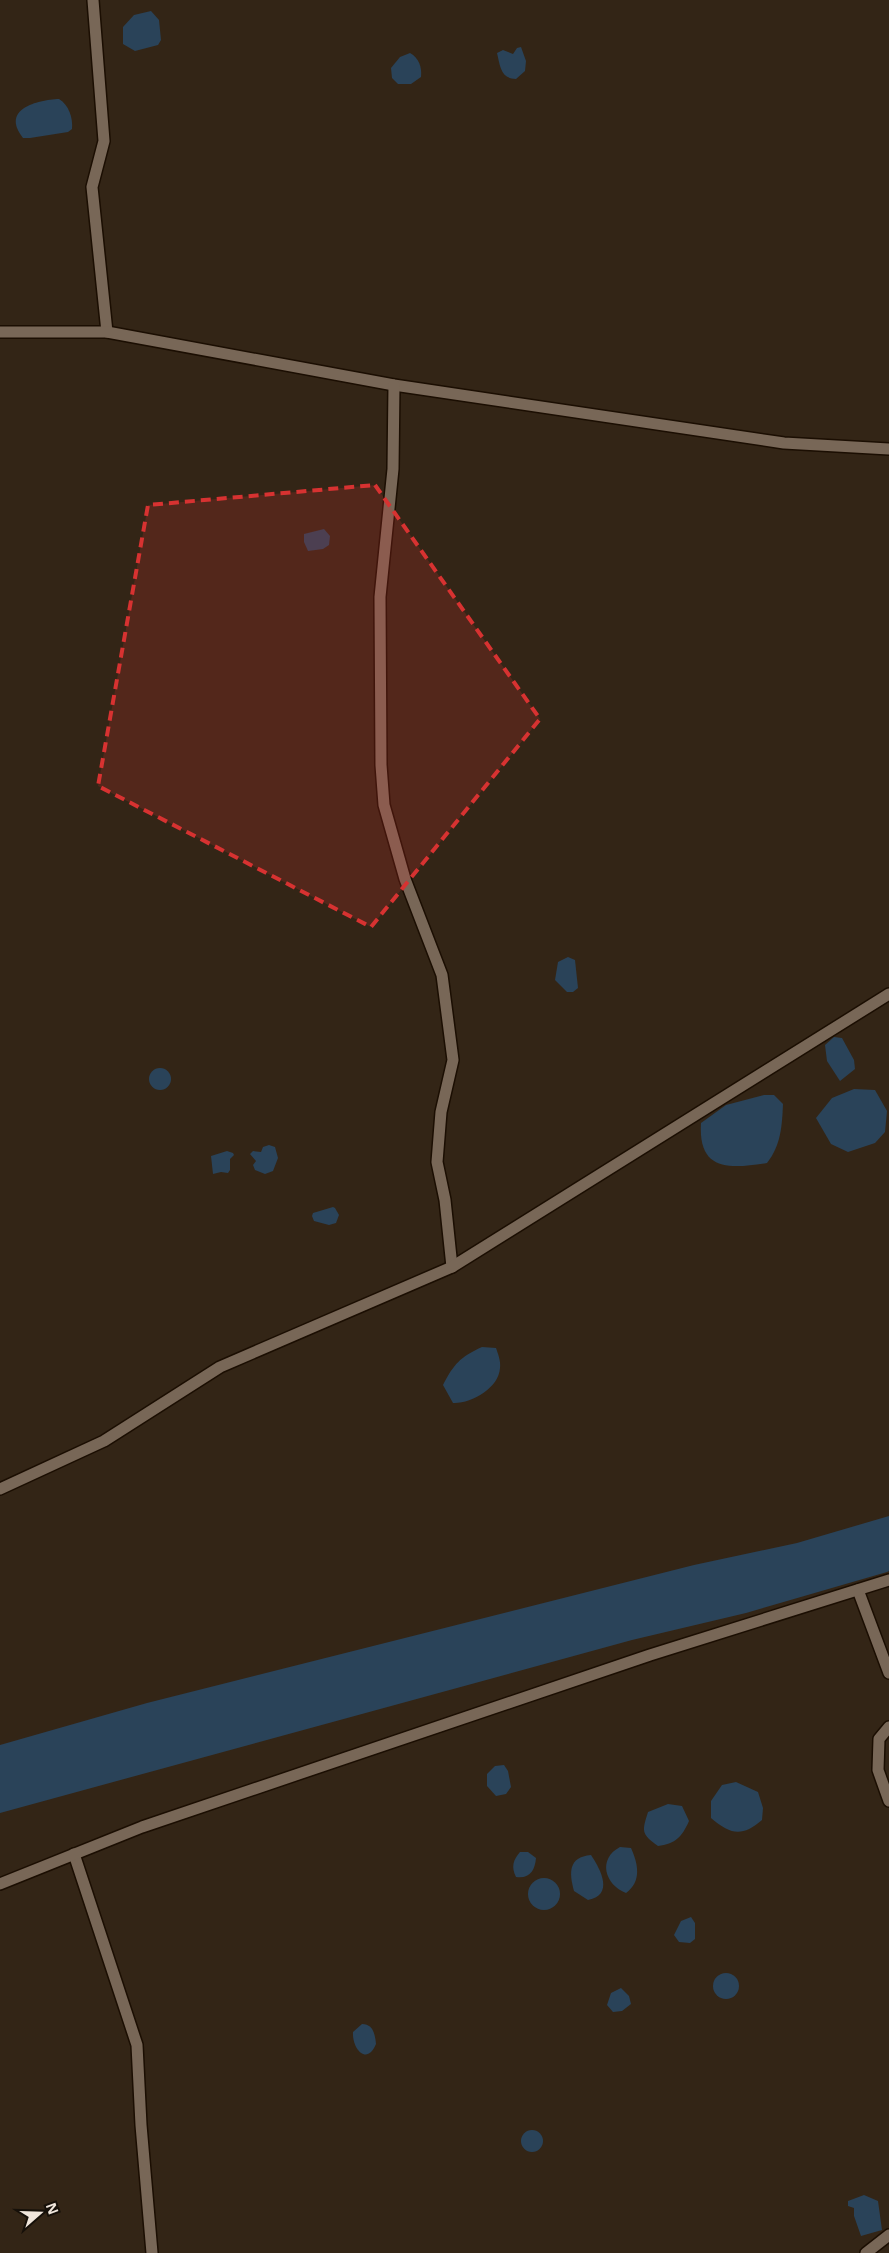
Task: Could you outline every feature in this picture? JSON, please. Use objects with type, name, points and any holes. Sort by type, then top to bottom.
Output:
[{"type":"street","points":[[93,0],[104,141],[92,187],[107,332]]},
{"type":"street","points":[[0,332],[107,332],[394,386],[784,443],[889,449]]},
{"type":"street","points":[[394,386],[393,469],[380,597],[384,805],[405,879],[442,976],[453,1060],[441,1112],[437,1162],[445,1200],[452,1267]]},
{"type":"street","points":[[0,1489],[104,1441],[220,1367],[452,1267],[889,994]]},
{"type":"street","points":[[0,1884],[142,1827],[650,1655],[889,1580]]},
{"type":"street","points":[[858,1590],[889,1673]]},
{"type":"street","points":[[889,1727],[879,1739],[878,1770],[889,1801]]},
{"type":"street","points":[[74,1854],[137,2045],[140,2125],[152,2253]]},
{"type":"street","points":[[866,2253],[889,2235]]},
{"type":"highlighted area","points":[[375,485],[540,719],[371,927],[98,786],[148,505]]},
{"type":"water","points":[[151,11],[159,20],[161,40],[158,45],[135,51],[123,44],[123,27],[134,15]]},
{"type":"water","points":[[521,47],[526,61],[525,71],[516,79],[507,77],[502,71],[497,53],[503,50],[513,54],[517,48]]},
{"type":"water","points":[[410,53],[416,57],[419,63],[421,77],[411,84],[398,84],[392,78],[391,68],[400,57]]},
{"type":"water","points":[[59,99],[70,112],[72,129],[68,132],[23,138],[17,128],[16,120],[18,113],[32,104]]},
{"type":"water","points":[[324,529],[330,536],[329,545],[323,549],[308,551],[304,542],[304,534]]},
{"type":"water","points":[[568,957],[575,960],[578,988],[573,992],[567,992],[555,980],[558,962]]},
{"type":"water","points":[[834,1037],[842,1038],[854,1060],[855,1069],[840,1081],[827,1061],[825,1045]]},
{"type":"water","points":[[160,1068],[168,1071],[171,1079],[168,1087],[160,1090],[152,1087],[149,1079],[152,1071]]},
{"type":"water","points":[[854,1089],[875,1090],[887,1111],[885,1132],[875,1143],[848,1152],[831,1144],[816,1118],[832,1098]]},
{"type":"water","points":[[764,1095],[774,1095],[783,1104],[778,1142],[767,1163],[729,1166],[711,1158],[705,1150],[701,1139],[701,1123],[726,1105]]},
{"type":"water","points":[[269,1145],[275,1147],[278,1158],[273,1171],[265,1174],[255,1170],[253,1165],[256,1161],[250,1154],[253,1151],[261,1152],[263,1147]]},
{"type":"water","points":[[227,1151],[234,1155],[230,1159],[230,1170],[228,1173],[213,1174],[211,1156]]},
{"type":"water","points":[[333,1207],[339,1215],[336,1223],[329,1225],[314,1221],[313,1213]]},
{"type":"water","points":[[482,1347],[496,1348],[500,1368],[495,1382],[476,1398],[453,1403],[443,1385],[458,1362]]},
{"type":"water","points":[[889,1516],[889,1571],[887,1572],[746,1613],[632,1640],[0,1813],[0,1745],[147,1703],[694,1565],[797,1543]]},
{"type":"water","points":[[504,1765],[508,1771],[511,1787],[506,1794],[496,1796],[487,1786],[487,1774],[495,1766]]},
{"type":"water","points":[[736,1782],[758,1792],[763,1808],[762,1820],[748,1829],[736,1832],[725,1828],[711,1818],[711,1801],[722,1785]]},
{"type":"water","points":[[668,1804],[682,1806],[689,1821],[677,1839],[669,1844],[658,1846],[648,1838],[644,1828],[648,1812]]},
{"type":"water","points":[[620,1847],[631,1848],[637,1866],[635,1883],[626,1893],[613,1884],[606,1872],[608,1858]]},
{"type":"water","points":[[520,1852],[528,1852],[536,1858],[533,1870],[525,1877],[516,1877],[514,1870],[516,1858]]},
{"type":"water","points":[[591,1855],[601,1875],[603,1888],[596,1897],[588,1900],[574,1891],[571,1872],[574,1863],[578,1859]]},
{"type":"water","points":[[544,1878],[550,1879],[555,1883],[559,1888],[559,1900],[555,1905],[550,1909],[544,1910],[538,1909],[533,1905],[529,1900],[528,1894],[529,1888],[533,1883],[538,1879]]},
{"type":"water","points":[[691,1917],[695,1923],[695,1939],[690,1943],[679,1942],[674,1935],[681,1921]]},
{"type":"water","points":[[726,1973],[735,1977],[739,1986],[735,1995],[726,1999],[717,1995],[713,1986],[717,1977]]},
{"type":"water","points":[[621,1988],[629,1996],[631,2004],[622,2011],[613,2012],[607,2005],[611,1993]]},
{"type":"water","points":[[362,2024],[366,2024],[373,2030],[375,2037],[376,2044],[368,2054],[361,2053],[357,2049],[353,2038],[353,2032]]},
{"type":"water","points":[[532,2130],[540,2133],[543,2141],[540,2149],[532,2152],[524,2149],[521,2141],[524,2133]]},
{"type":"water","points":[[864,2195],[878,2201],[882,2230],[861,2236],[854,2216],[854,2208],[848,2206],[848,2201]]}]
